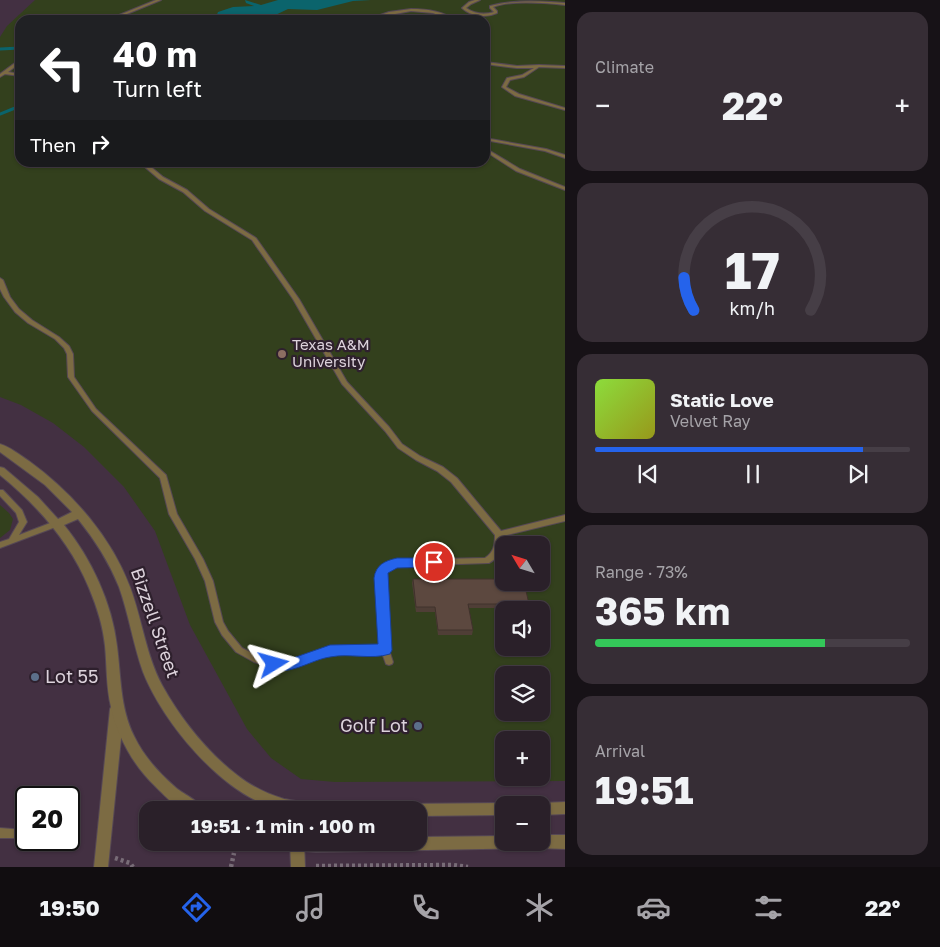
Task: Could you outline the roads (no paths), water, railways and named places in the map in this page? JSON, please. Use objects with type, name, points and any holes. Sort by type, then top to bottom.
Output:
[{"type":"street","name":"Bizzell Street","points":[[0,447],[41,475],[79,514],[99,540],[114,564],[130,607],[150,674],[172,712],[194,740],[233,780],[253,793],[277,801]]},
{"type":"street","points":[[0,470],[29,494],[58,523],[86,566],[104,609],[113,649],[117,705],[102,860]]},
{"type":"street","points":[[58,523],[79,514]]},
{"type":"street","points":[[117,705],[125,731],[149,770],[183,801]]},
{"type":"street","points":[[550,809],[565,808]]},
{"type":"street","points":[[427,810],[495,809]]},
{"type":"street","points":[[427,843],[495,842]]},
{"type":"street","points":[[550,842],[565,842]]},
{"type":"street","points":[[297,851],[298,867]]},
{"type":"lane","points":[[121,15],[158,0]]},
{"type":"lane","points":[[478,0],[464,8],[469,12],[490,15],[496,12],[491,7],[496,3],[526,1],[565,4]]},
{"type":"lane","points":[[390,15],[422,10],[442,15]]},
{"type":"lane","points":[[490,64],[517,68],[539,66],[565,67]]},
{"type":"lane","points":[[0,76],[15,65]]},
{"type":"lane","points":[[539,66],[523,76],[508,80],[504,87],[517,95],[565,109]]},
{"type":"lane","points":[[6,73],[15,74]]},
{"type":"lane","points":[[490,139],[546,150],[565,158]]},
{"type":"lane","points":[[490,152],[518,170],[565,188]]},
{"type":"lane","points":[[148,167],[161,178],[185,191],[207,210],[254,239],[296,299],[344,383],[387,429],[400,446],[418,458],[440,468],[454,480],[499,534],[498,551],[494,558],[486,561],[397,563],[382,570],[380,578],[385,650],[389,662]]},
{"type":"lane","points":[[0,280],[7,299],[15,310],[66,345],[70,353],[69,371],[71,377],[94,410],[163,477],[174,514],[209,581],[219,622],[224,633],[239,650],[258,660],[274,664],[293,663],[330,651],[385,650]]},
{"type":"lane","points":[[0,492],[19,512],[23,522],[10,541]]},
{"type":"lane","points":[[499,534],[565,518]]},
{"type":"lane","points":[[0,545],[58,523]]},
{"type":"lane","points":[[0,833],[15,834]]},
{"type":"water","points":[[245,0],[261,5],[278,0],[371,0],[353,1],[317,10],[288,9],[275,15],[217,15],[218,12],[233,7],[254,6],[246,3]]},
{"type":"waterway","points":[[0,49],[15,48]]},
{"type":"waterway","points":[[0,114],[15,108]]},
{"type":"place","name":"Texas A&M University","points":[[282,354]]},
{"type":"place","name":"Lot 55","points":[[35,677]]},
{"type":"place","name":"Golf Lot","points":[[418,726]]}]
